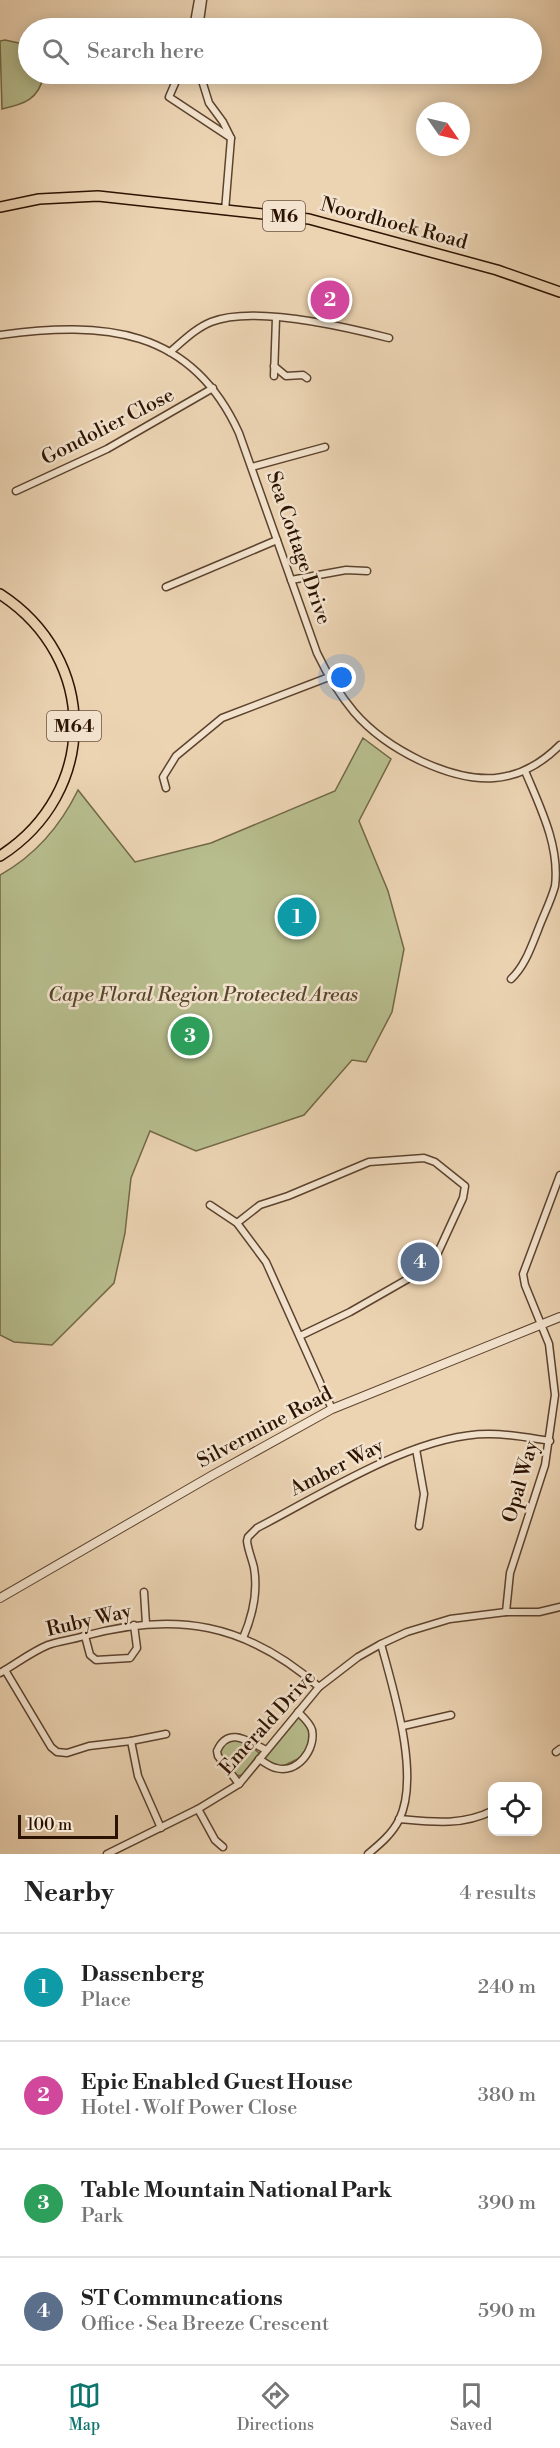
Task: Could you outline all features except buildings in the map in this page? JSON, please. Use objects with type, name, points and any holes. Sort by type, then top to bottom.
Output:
[{"type":"main road","name":"Noordhoek Road","points":[[0,207],[39,199],[98,196],[309,219],[497,270],[560,292]]},
{"type":"main road","name":"M64","points":[[0,594],[44,633],[58,658],[73,702],[74,732],[68,771],[53,804],[23,840],[0,856]]},
{"type":"street","points":[[195,18],[198,0]]},
{"type":"street","points":[[200,18],[203,0]]},
{"type":"street","points":[[175,84],[169,97],[231,138]]},
{"type":"street","points":[[203,84],[209,103],[224,122],[231,138],[225,211]]},
{"type":"street","points":[[170,352],[213,321],[235,316],[276,318],[345,327],[389,338]]},
{"type":"street","points":[[274,376],[276,318]]},
{"type":"street","name":"Sea Cottage Drive","points":[[0,335],[51,329],[110,331],[141,338],[170,352],[194,369],[213,388],[230,414],[252,467],[317,653],[329,677],[367,725],[398,749],[413,758],[452,774],[469,778],[498,778],[525,771],[560,745]]},
{"type":"street","points":[[274,366],[286,376],[303,375],[308,378]]},
{"type":"street","name":"Gondolier Close","points":[[16,491],[107,449],[213,388]]},
{"type":"street","points":[[252,467],[325,447]]},
{"type":"street","points":[[166,587],[277,540]]},
{"type":"street","points":[[291,580],[346,570],[367,571]]},
{"type":"street","points":[[166,788],[163,777],[169,765],[190,743],[222,718],[329,677]]},
{"type":"street","points":[[512,979],[521,968],[533,943],[553,891],[556,876],[555,844],[525,771]]},
{"type":"street","points":[[237,1223],[260,1205],[288,1196],[369,1162],[424,1158],[435,1162],[465,1186],[463,1198],[431,1265],[350,1312],[300,1336]]},
{"type":"street","name":"Opal Way","points":[[506,1612],[510,1573],[537,1495],[558,1394],[542,1324],[525,1285],[523,1274],[560,1175]]},
{"type":"street","points":[[210,1204],[237,1223],[267,1262],[332,1408]]},
{"type":"street","name":"Silvermine Road","points":[[0,1598],[332,1408],[560,1317]]},
{"type":"street","name":"Amber Way","points":[[243,1638],[250,1622],[254,1598],[254,1571],[247,1546],[248,1537],[257,1528],[387,1460],[435,1443],[488,1434],[550,1441]]},
{"type":"street","points":[[416,1449],[424,1494],[419,1526]]},
{"type":"street","points":[[144,1593],[146,1624]]},
{"type":"street","name":"Emerald Drive","points":[[111,1853],[198,1809],[239,1784],[319,1687],[381,1644],[425,1625],[450,1619],[506,1612],[539,1612],[560,1607]]},
{"type":"street","name":"Ruby Way","points":[[2,1671],[49,1645],[103,1630],[146,1624],[193,1624],[243,1638],[298,1669],[319,1687]]},
{"type":"street","points":[[85,1636],[90,1655],[96,1660],[130,1658],[137,1648],[134,1625]]},
{"type":"street","points":[[368,1854],[386,1839],[399,1820],[406,1785],[403,1726],[381,1644]]},
{"type":"street","points":[[2,1671],[51,1747],[57,1752],[67,1753],[89,1746],[166,1734]]},
{"type":"street","points":[[259,1759],[275,1768],[285,1768],[298,1763],[308,1754],[312,1731],[298,1712]]},
{"type":"street","points":[[403,1726],[451,1715]]},
{"type":"street","points":[[239,1784],[219,1759],[217,1751],[222,1741],[238,1736],[266,1750]]},
{"type":"street","points":[[131,1741],[138,1776],[161,1828]]},
{"type":"street","points":[[198,1809],[215,1840],[224,1847]]},
{"type":"street","points":[[399,1820],[450,1823],[467,1821],[488,1813]]},
{"type":"green space","points":[[0,41],[18,43],[18,84],[41,84],[34,95],[24,103],[2,109]]},
{"type":"green space","name":"Cape Floral Region Protected Areas","points":[[363,738],[391,759],[359,821],[388,891],[404,949],[392,1012],[366,1062],[352,1060],[304,1115],[196,1151],[150,1131],[131,1178],[125,1233],[114,1283],[52,1345],[14,1342],[0,1335],[0,875],[25,858],[46,839],[78,790],[135,862],[211,843],[335,791]]},
{"type":"green space","points":[[298,1713],[311,1728],[309,1744],[304,1756],[279,1768],[261,1757]]},
{"type":"green space","points":[[240,1737],[259,1753],[243,1775],[233,1776],[217,1750],[224,1740]]},
{"type":"place","name":"Epic Enabled Guest House","points":[[330,300]]},
{"type":"place","name":"Dassenberg","points":[[297,917]]},
{"type":"place","name":"Table Mountain National Park","points":[[190,1036]]},
{"type":"place","name":"ST Communcations","points":[[420,1262]]}]
